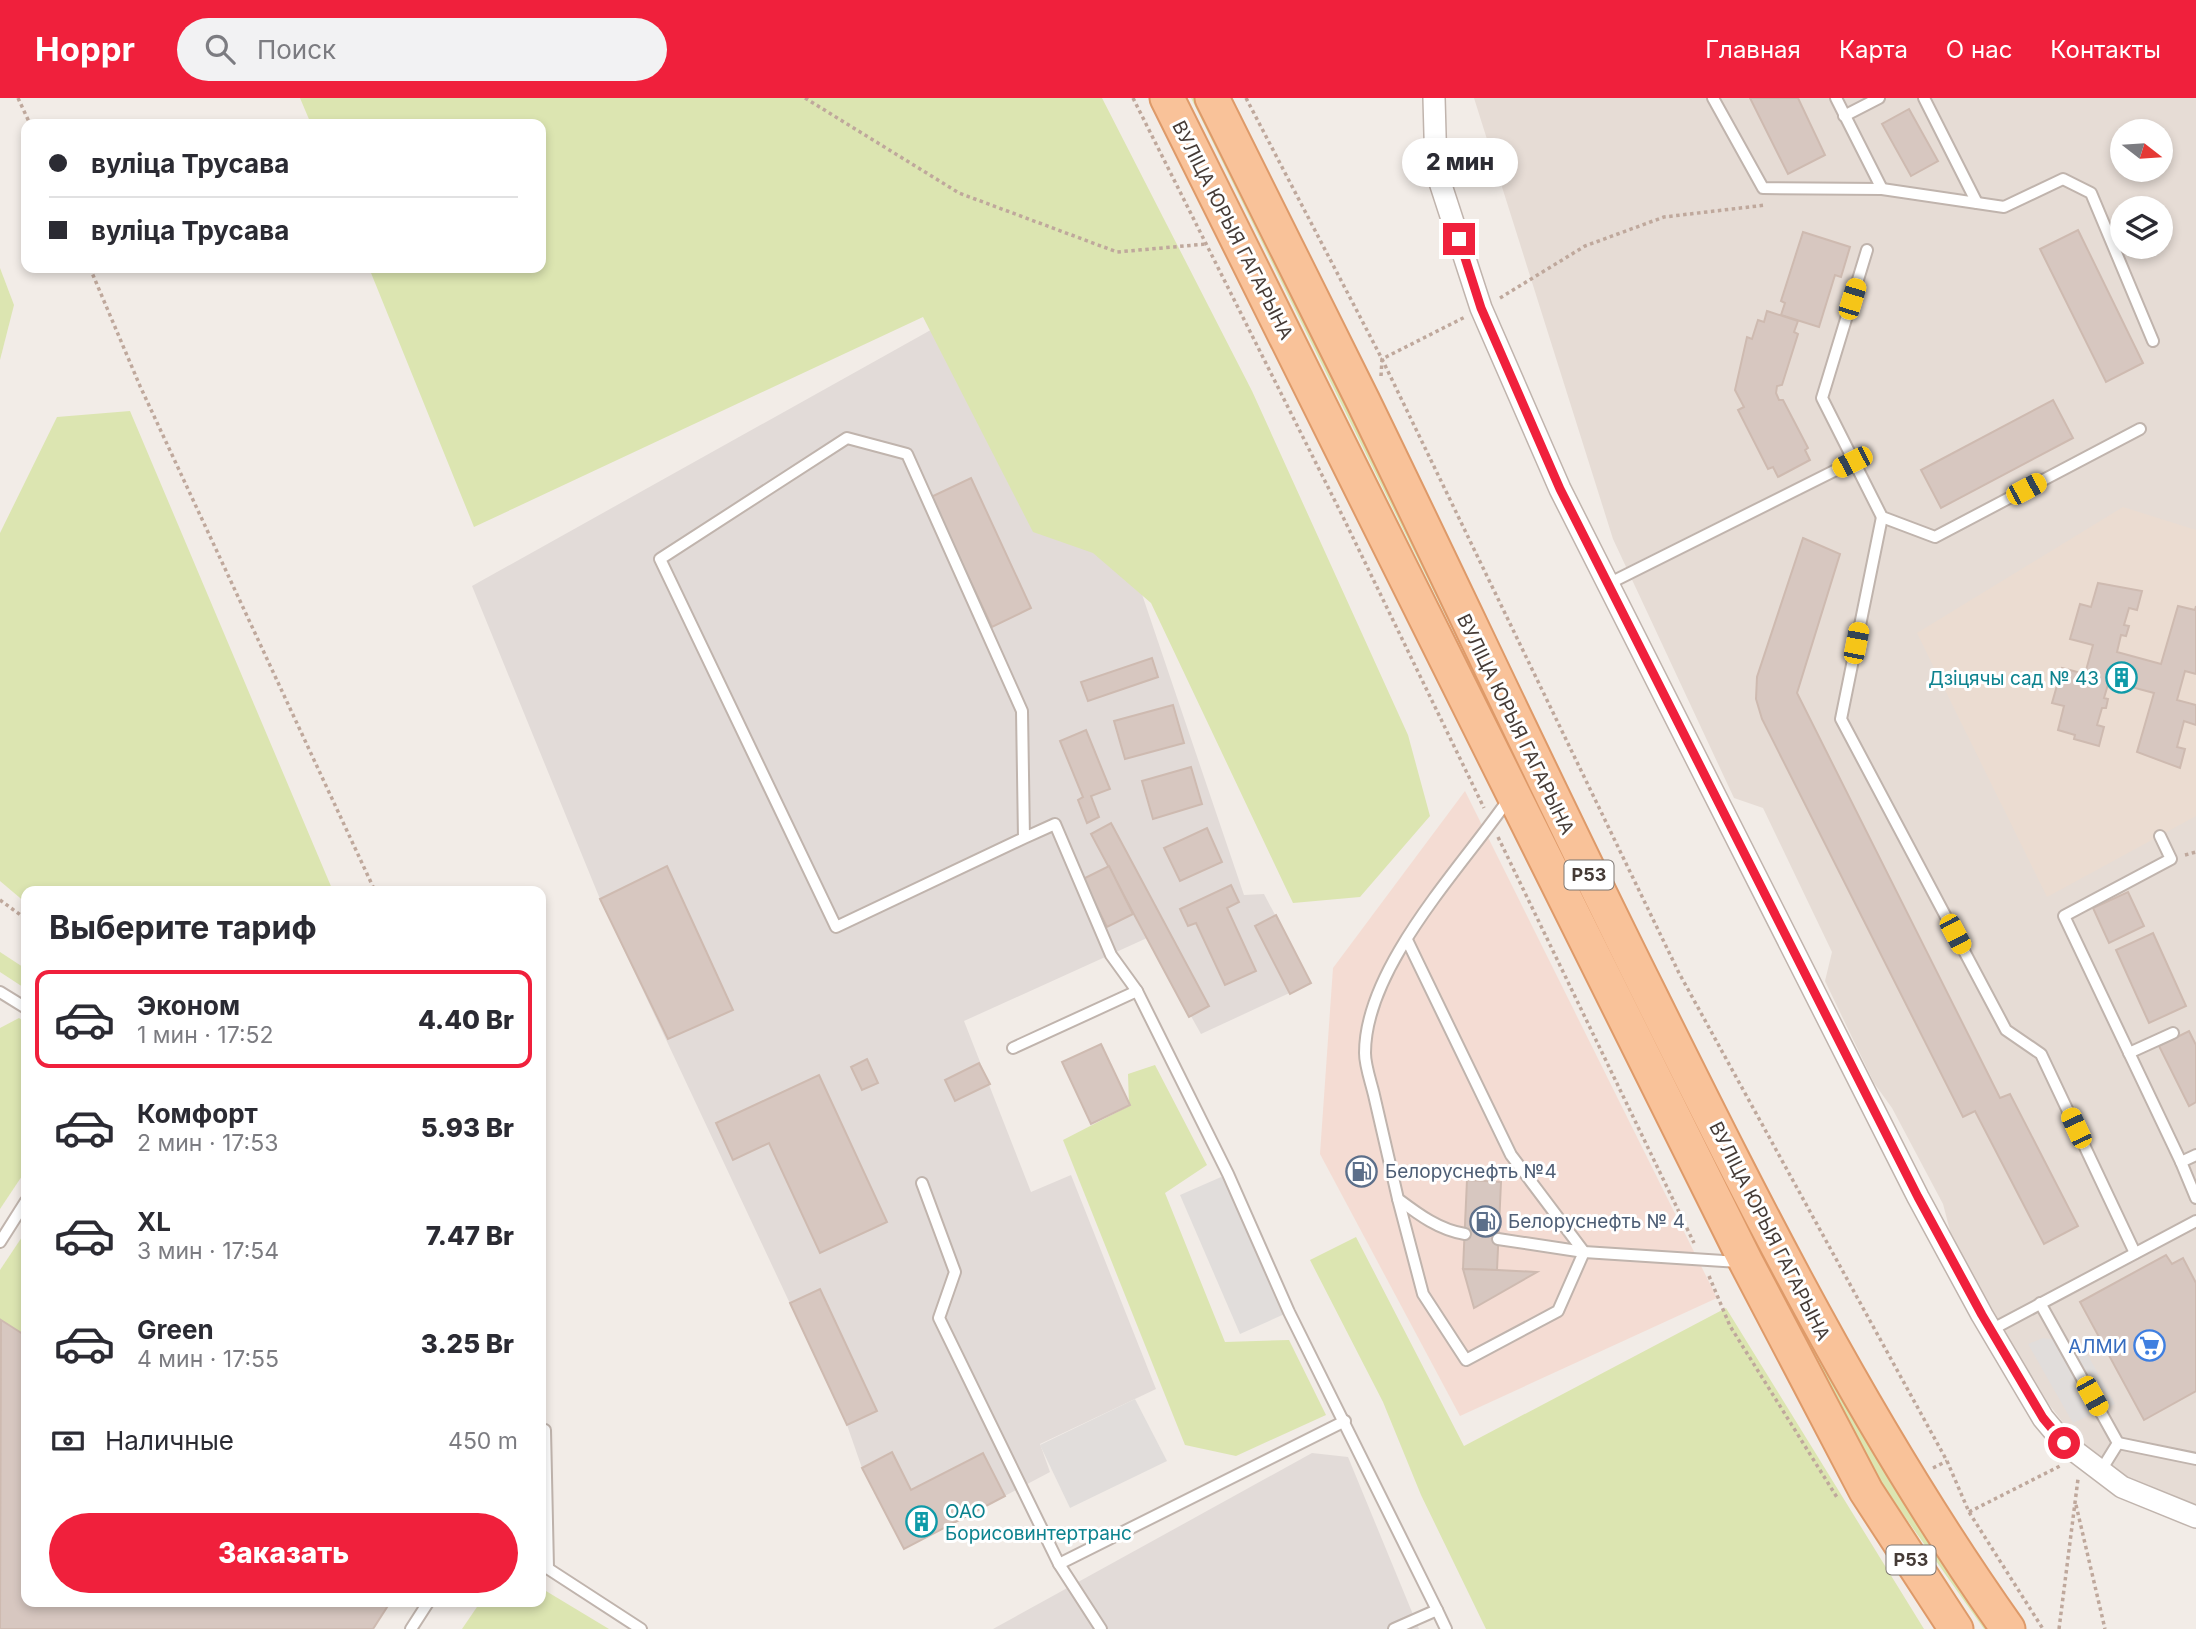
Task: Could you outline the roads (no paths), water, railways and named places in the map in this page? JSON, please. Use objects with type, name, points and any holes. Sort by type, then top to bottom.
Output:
[{"type":"main road","name":"ВУЛІЦА ЮРЫЯ ГАГАРЫНА","points":[[1167,98],[1746,1262],[1866,1491],[1956,1629]]},
{"type":"main road","name":"ВУЛІЦА ЮРЫЯ ГАГАРЫНА","points":[[1212,98],[1364,404],[1539,774],[1782,1260],[1854,1391],[1962,1564],[2008,1629]]},
{"type":"street","points":[[1434,98],[1436,170],[1481,308],[1560,489],[1918,1197],[1986,1322],[2043,1418],[2064,1443],[2122,1488],[2196,1517]]},
{"type":"lane","points":[[1713,98],[1763,188],[1882,189],[2004,207],[2063,179],[2091,193],[2153,341]]},
{"type":"lane","points":[[1836,98],[1882,189]]},
{"type":"lane","points":[[1844,116],[1879,98]]},
{"type":"lane","points":[[1924,98],[1977,203]]},
{"type":"lane","points":[[1867,250],[1822,398],[1882,517],[1841,719],[2006,1030],[2041,1054],[2135,1253]]},
{"type":"lane","points":[[1882,517],[1935,537],[2140,429]]},
{"type":"lane","points":[[1024,838],[1022,711],[907,454],[847,438],[660,559],[836,927],[1055,824],[1111,955],[1137,990],[1228,1174],[1289,1312],[1446,1629]]},
{"type":"lane","points":[[1608,584],[1852,462]]},
{"type":"lane","points":[[1513,791],[1491,824],[1449,875],[1407,940],[1379,994],[1369,1023],[1365,1054],[1423,1294],[1466,1360],[1558,1311],[1584,1252]]},
{"type":"lane","points":[[2160,836],[2171,859],[2064,916],[2196,1198]]},
{"type":"lane","points":[[1407,940],[1511,1155],[1584,1252]]},
{"type":"lane","points":[[1013,1048],[1137,990]]},
{"type":"lane","points":[[0,992],[21,1005]]},
{"type":"lane","points":[[2129,1053],[2173,1033]]},
{"type":"lane","points":[[2181,1162],[2196,1155]]},
{"type":"lane","points":[[922,1183],[956,1272],[939,1318],[1059,1564],[1101,1629]]},
{"type":"lane","points":[[1398,1199],[1442,1227],[1465,1234]]},
{"type":"lane","points":[[0,1242],[21,1209]]},
{"type":"lane","points":[[1986,1322],[2040,1303],[2193,1222],[2196,1236]]},
{"type":"lane","points":[[1498,1239],[1584,1252],[1703,1262],[1746,1262]]},
{"type":"lane","points":[[2040,1303],[2118,1443],[2196,1460]]},
{"type":"lane","points":[[1059,1564],[1345,1421]]},
{"type":"lane","points":[[2100,1472],[2118,1443]]},
{"type":"lane","points":[[546,1567],[641,1629]]},
{"type":"lane","points":[[411,1629],[425,1607]]},
{"type":"lane","points":[[1394,1629],[1437,1611]]},
{"type":"place","name":"Дзіцячы сад № 43","points":[[2122,678]]},
{"type":"place","name":"Белоруснефть №4","points":[[1362,1171]]},
{"type":"place","name":"Белоруснефть № 4","points":[[1485,1221]]},
{"type":"place","name":"АЛМИ","points":[[2150,1346]]},
{"type":"place","name":"ОАО Борисовинтертранс","points":[[922,1522]]}]
